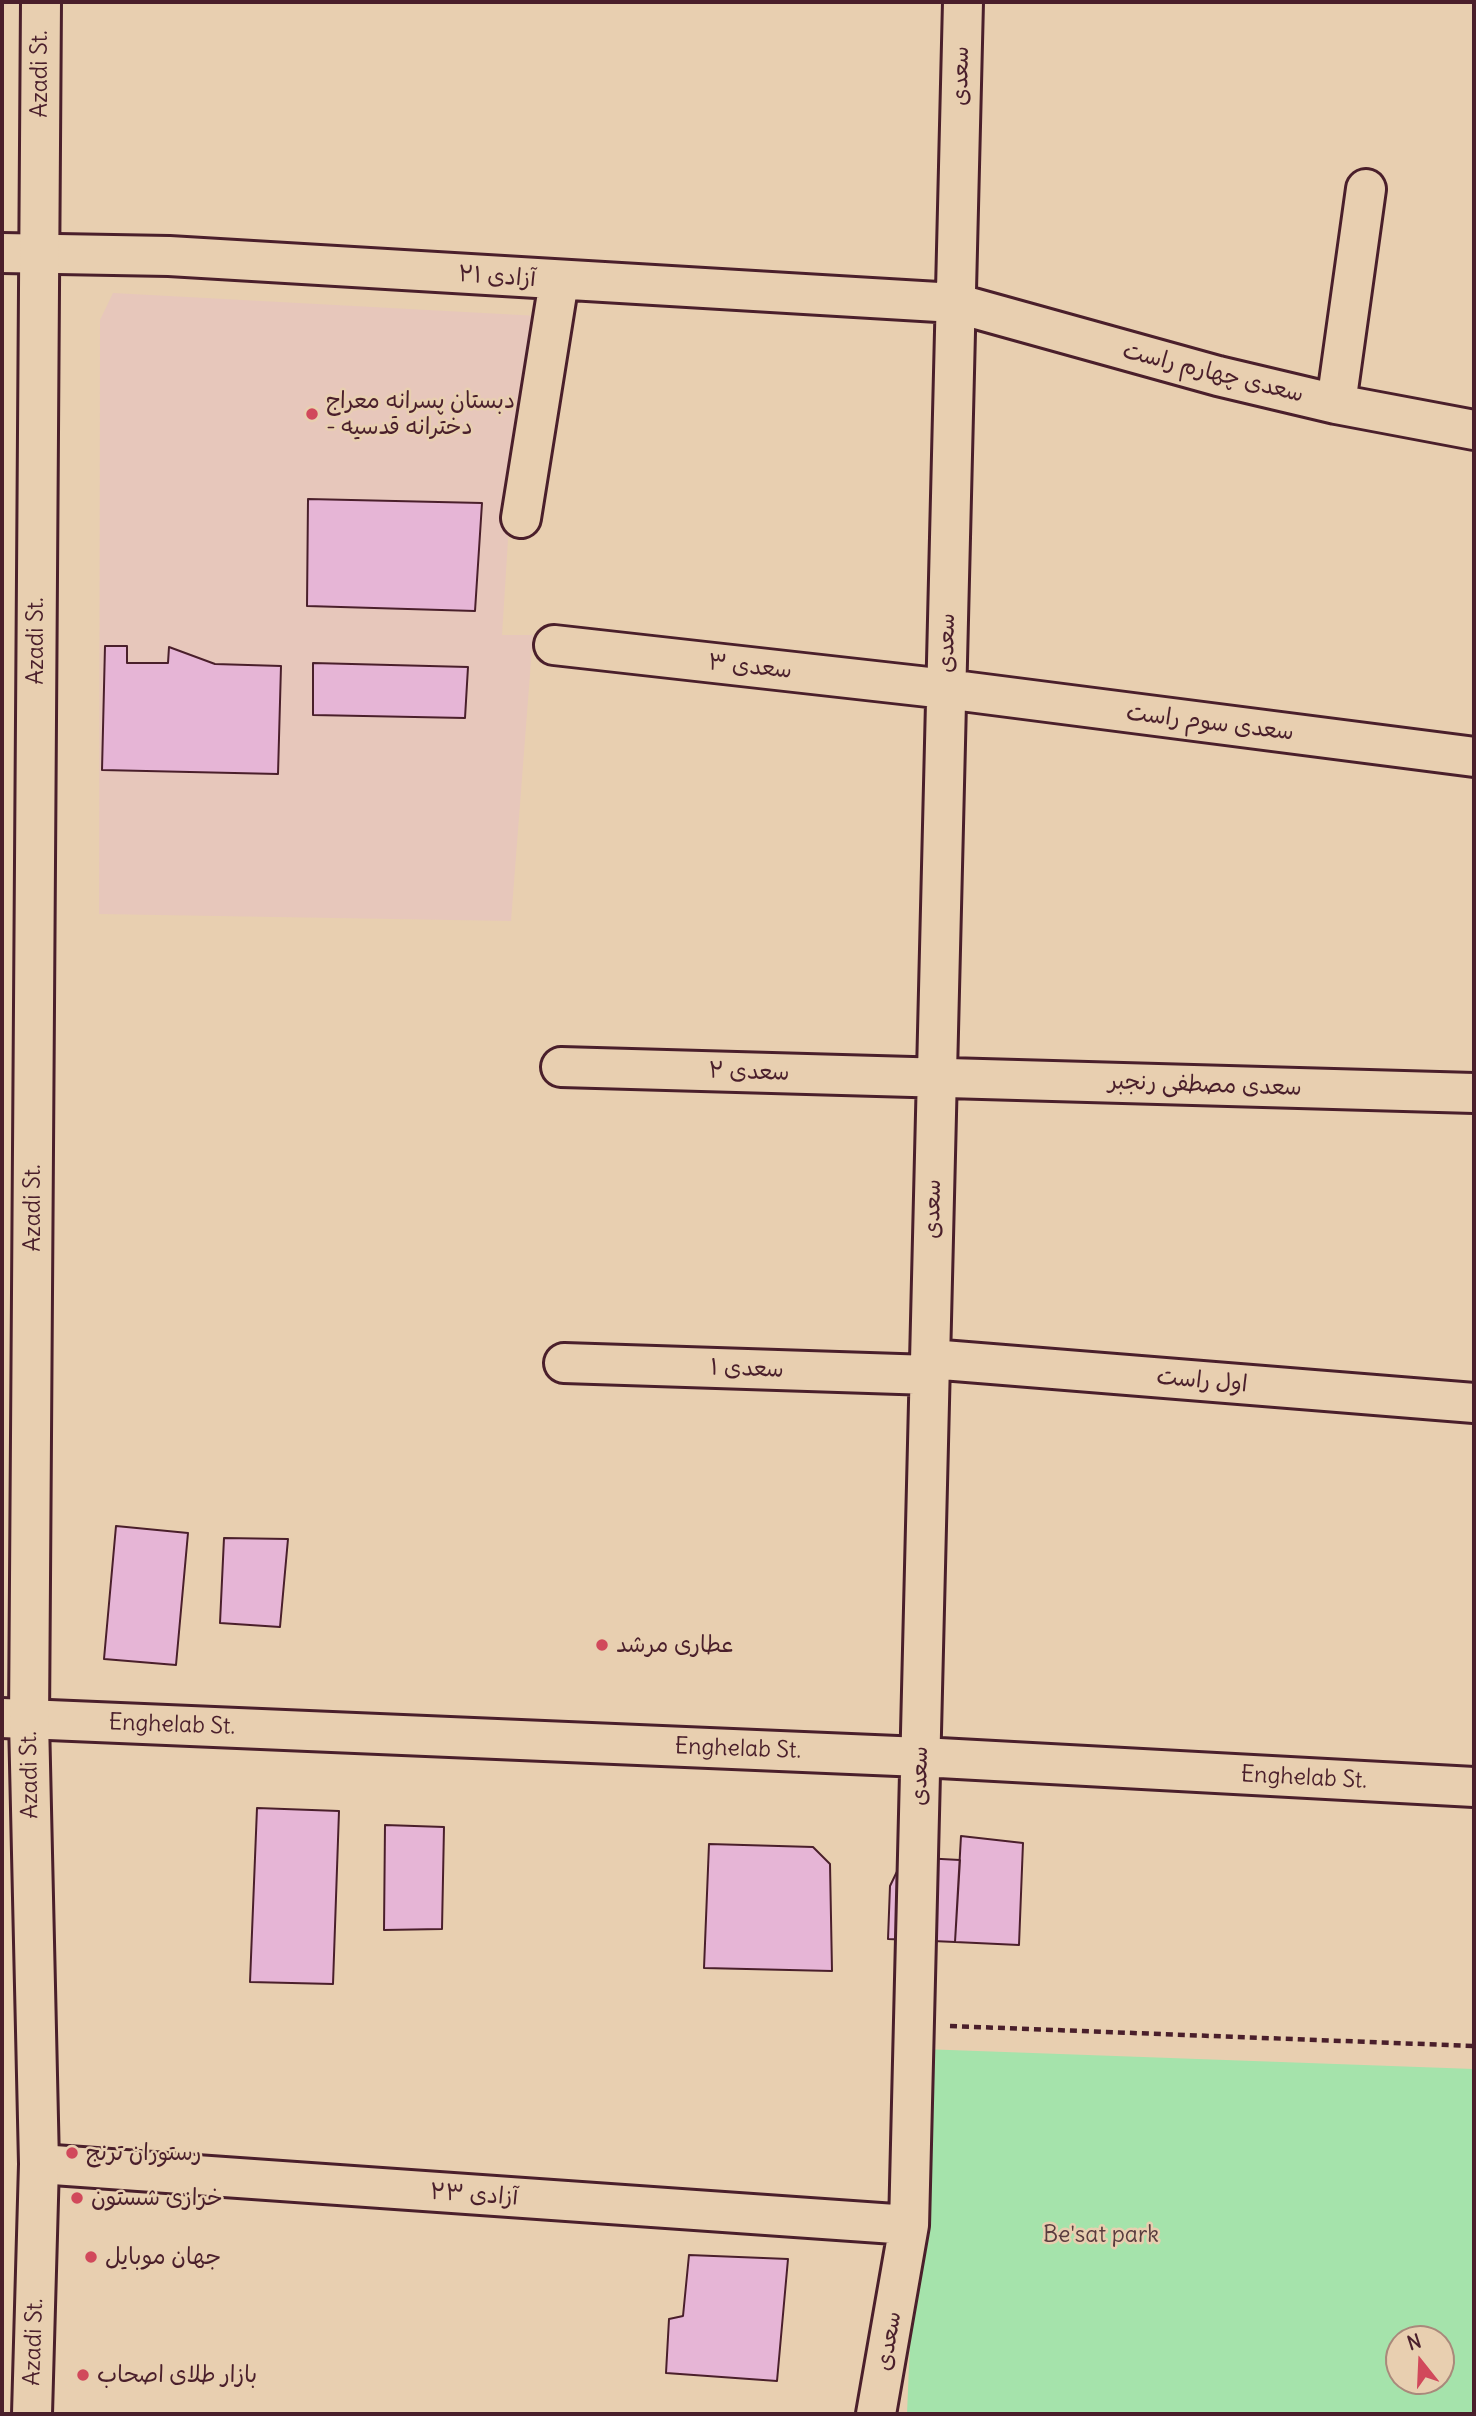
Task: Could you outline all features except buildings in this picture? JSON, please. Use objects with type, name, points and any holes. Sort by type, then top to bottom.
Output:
[{"type":"street","name":"Azadi St.","points":[[32,2414],[39,2164],[15,1719],[20,254],[41,2]]},
{"type":"street","name":"سعدی","points":[[876,2414],[909,2225],[963,2]]},
{"type":"street","points":[[1336,404],[1366,189]]},
{"type":"street","name":"آزادی ۲۱","points":[[20,254],[169,256],[955,303]]},
{"type":"street","points":[[521,518],[559,281]]},
{"type":"street","name":"سعدی چهارم راست","points":[[955,303],[1218,376],[1336,404],[1474,430]]},
{"type":"street","name":"سعدی ۳","points":[[554,645],[946,689]]},
{"type":"street","name":"سعدی سوم راست","points":[[946,689],[1474,757]]},
{"type":"street","name":"سعدی ۲","points":[[561,1067],[936,1077]]},
{"type":"street","name":"سعدی مصطفی رنجبر","points":[[936,1077],[1474,1093]]},
{"type":"street","name":"سعدی ۱","points":[[564,1363],[930,1367]]},
{"type":"street","name":"اول راست","points":[[930,1367],[1474,1403]]},
{"type":"street","name":"Enghelab St.","points":[[15,1719],[920,1757],[1474,1787]]},
{"type":"street","name":"آزادی ۲۳","points":[[39,2164],[909,2225]]},
{"type":"path","points":[[914,2024],[1474,2046]]},
{"type":"shaded area","points":[[113,293],[539,316],[510,508],[502,635],[533,635],[511,921],[99,914],[100,320]]},
{"type":"green space","name":"Be'sat park","points":[[922,2049],[1474,2069],[1474,2414],[907,2414]]},
{"type":"place","name":"دبستان پسرانه معراج - دخترانه قدسیه","points":[[312,414]]},
{"type":"place","name":"عطاری مرشد","points":[[602,1645]]},
{"type":"place","name":"رستوران ترنج","points":[[72,2153]]},
{"type":"place","name":"خرازی شستون","points":[[77,2198]]},
{"type":"place","name":"جهان موبایل","points":[[91,2257]]},
{"type":"place","name":"بازار طلای اصحاب","points":[[83,2375]]}]
